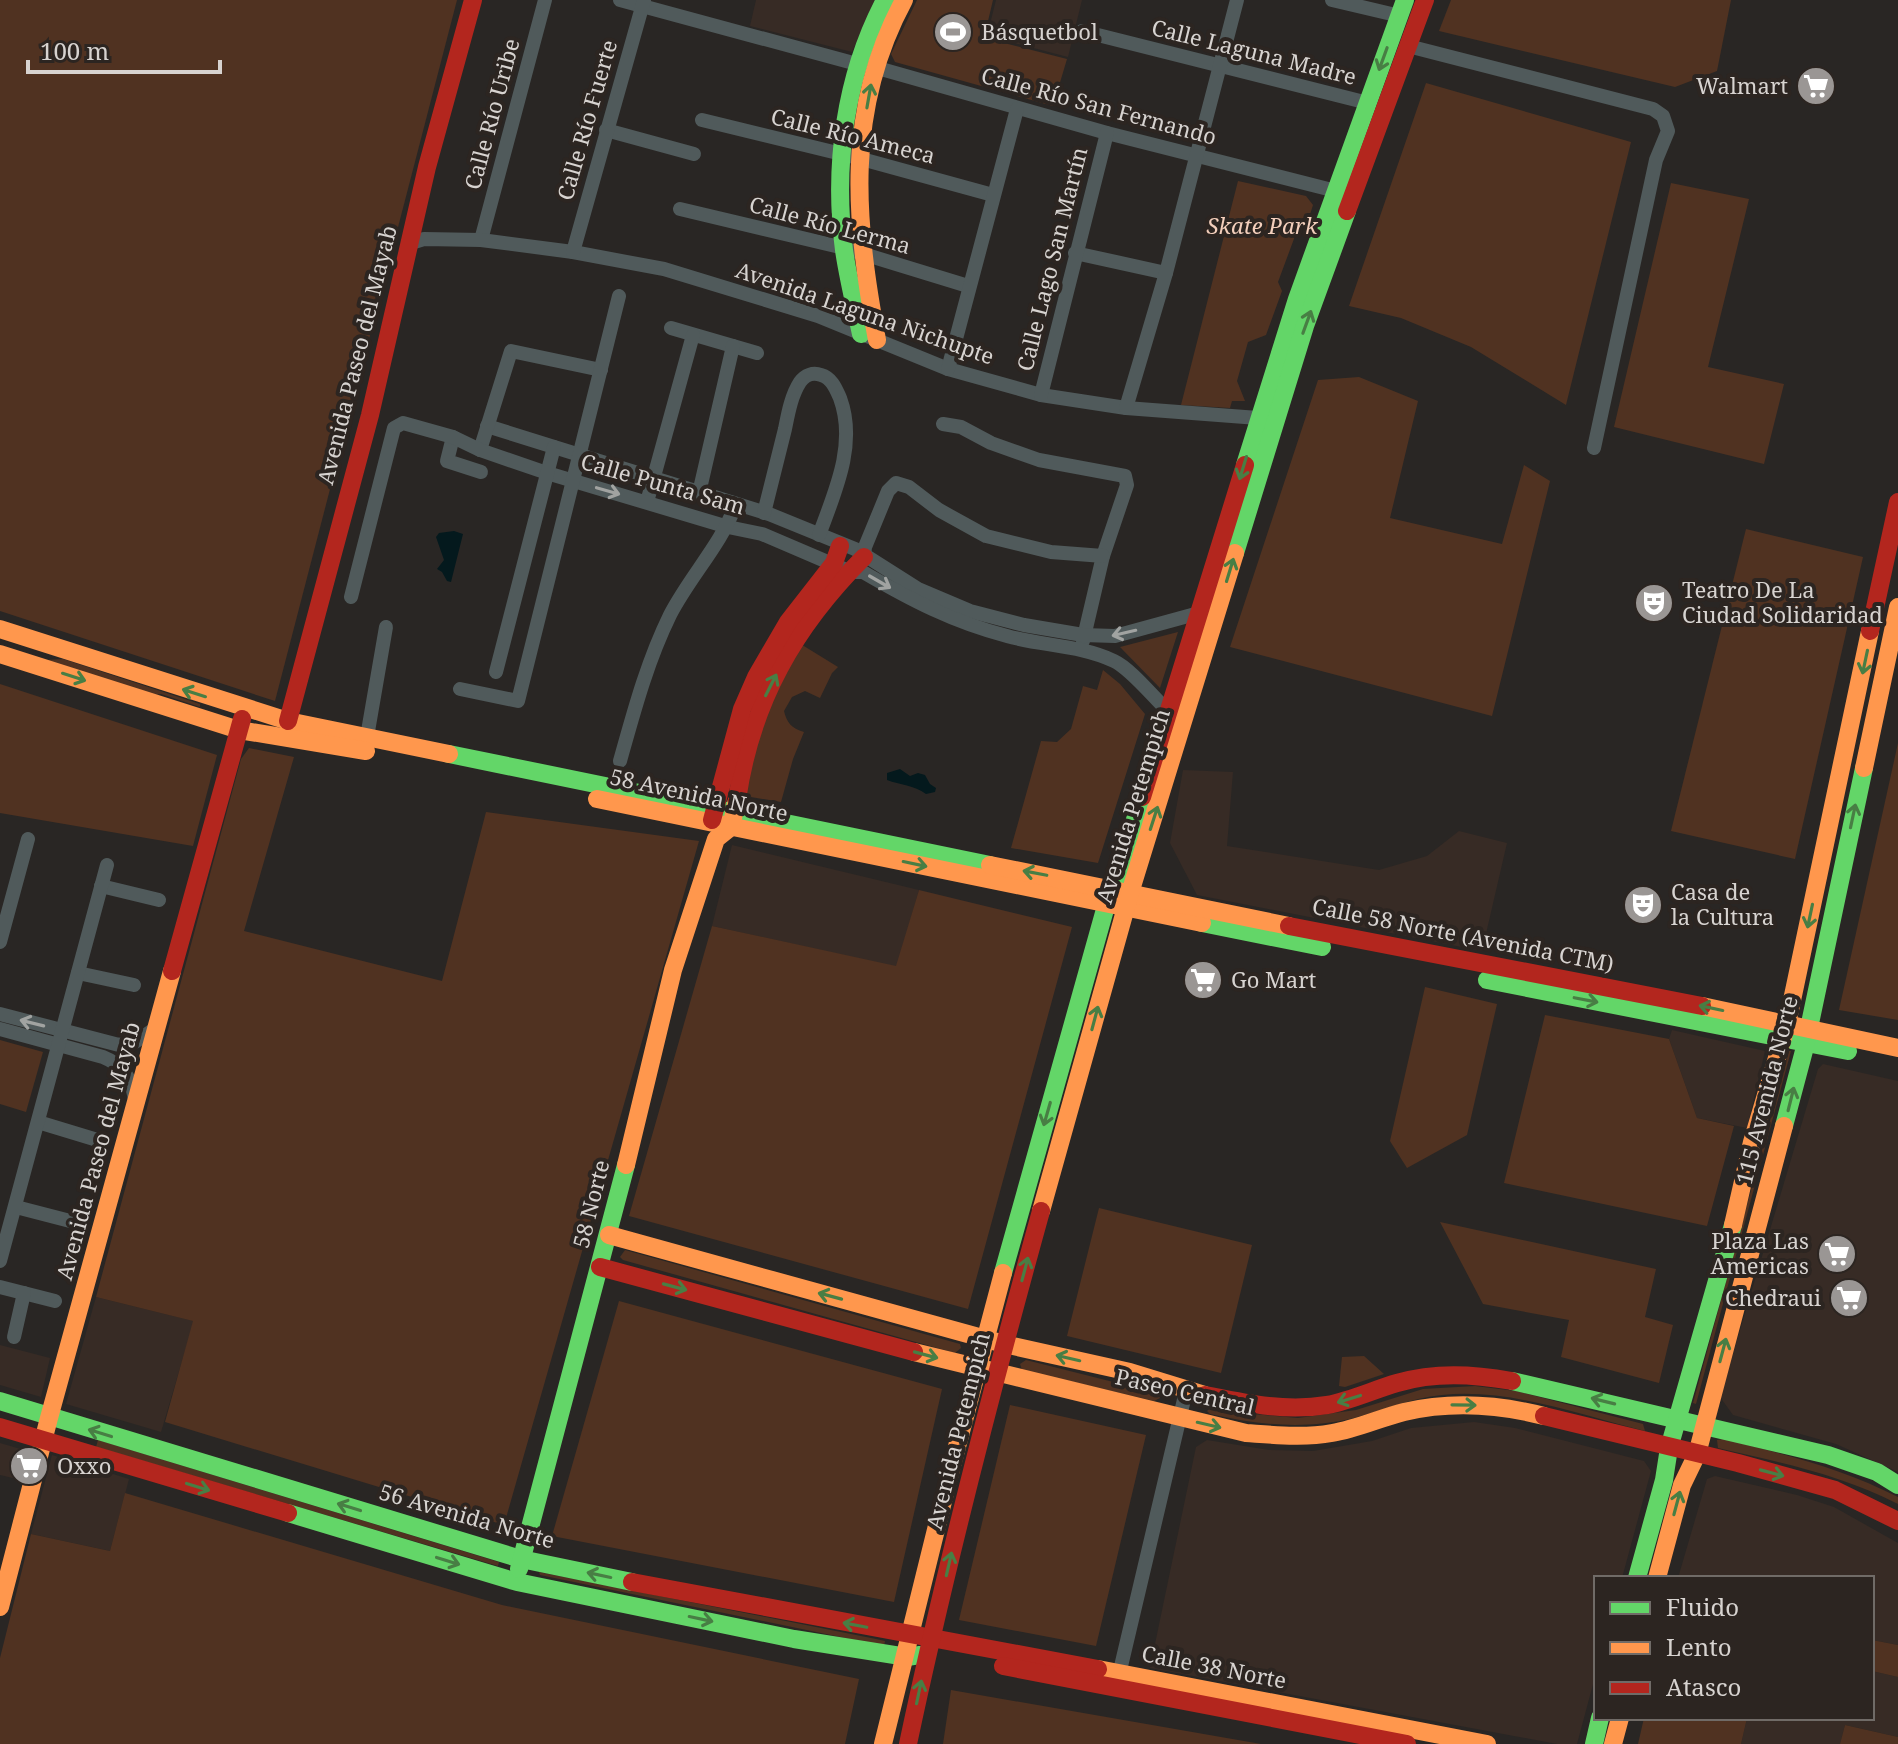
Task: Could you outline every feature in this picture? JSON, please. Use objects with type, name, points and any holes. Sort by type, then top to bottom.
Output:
[{"type":"main road","name":"Avenida Paseo del Mayab","points":[[288,721],[370,415],[427,167],[473,0]]},
{"type":"main road","points":[[869,337],[853,251],[849,157],[866,66],[885,0]]},
{"type":"main road","points":[[866,66],[904,0]]},
{"type":"main road","name":"Avenida Petempich","points":[[908,1744],[995,1342],[1118,898],[1305,326],[1425,0]]},
{"type":"main road","name":"Avenida Petempich","points":[[1118,898],[1118,875],[1258,418],[1402,8]]},
{"type":"main road","name":"115 Avenida Norte","points":[[1669,1448],[1725,1259],[1752,1142],[1785,1032],[1898,502]]},
{"type":"main road","name":"58 Norte","points":[[517,1582],[609,1235],[673,970],[714,824],[750,710],[788,622],[837,554]]},
{"type":"main road","name":"58 Norte","points":[[734,820],[750,710],[809,620],[845,575],[864,557]]},
{"type":"main road","name":"115 Avenida Norte","points":[[1658,1576],[1682,1485],[1697,1454],[1806,1036],[1898,607]]},
{"type":"main road","name":"58 Avenida Norte","points":[[0,629],[288,721],[367,737],[714,824]]},
{"type":"main road","points":[[0,654],[239,730]]},
{"type":"main road","name":"Avenida Paseo del Mayab","points":[[0,1607],[49,1418],[245,709]]},
{"type":"main road","name":"58 Avenida Norte","points":[[239,730],[367,751],[714,824],[734,820],[1118,898]]},
{"type":"main road","points":[[714,824],[734,820]]},
{"type":"main road","name":"Calle 58 Norte (Avenida CTM)","points":[[1118,898],[1806,1036]]},
{"type":"main road","points":[[1806,1036],[1898,1048]]},
{"type":"main road","points":[[1806,1036],[1898,1061]]},
{"type":"main road","name":"Paseo Central","points":[[609,1235],[995,1342],[1130,1372],[1186,1391],[1258,1406],[1300,1408],[1329,1405],[1397,1383],[1450,1374],[1557,1390],[1828,1455],[1877,1472],[1898,1485]]},
{"type":"main road","name":"Paseo Central","points":[[600,1267],[988,1371],[1246,1433],[1294,1436],[1333,1433],[1405,1412],[1457,1404],[1508,1407],[1835,1490],[1898,1521]]},
{"type":"main road","name":"Avenida Petempich","points":[[883,1744],[988,1371]]},
{"type":"main road","name":"56 Avenida Norte","points":[[0,1401],[521,1559],[912,1634],[929,1647]]},
{"type":"main road","points":[[0,1427],[517,1582],[865,1651],[907,1657],[929,1647]]},
{"type":"main road","points":[[1638,1576],[1664,1480],[1669,1448]]},
{"type":"main road","name":"Calle 38 Norte","points":[[929,1647],[1487,1744]]},
{"type":"main road","points":[[865,1651],[890,1665],[891,1674],[879,1730],[883,1744]]},
{"type":"main road","name":"Calle 38 Norte","points":[[1118,1680],[1407,1744]]},
{"type":"main road","points":[[1594,1744],[1600,1720]]},
{"type":"main road","points":[[1613,1744],[1619,1720]]},
{"type":"street","name":"Calle Río Uribe","points":[[481,240],[545,0]]},
{"type":"street","name":"Calle Río San Fernando","points":[[620,0],[643,3],[1017,109],[1336,191]]},
{"type":"street","points":[[1126,408],[1166,273],[1237,0]]},
{"type":"street","points":[[1332,0],[1402,8]]},
{"type":"street","name":"Calle Río Fuerte","points":[[573,252],[643,3]]},
{"type":"street","name":"Calle Laguna Madre","points":[[1082,31],[1368,103]]},
{"type":"street","points":[[1408,46],[1653,109],[1663,116],[1668,131],[1656,160],[1594,448]]},
{"type":"street","points":[[948,369],[1017,109]]},
{"type":"street","name":"Calle Río Ameca","points":[[702,120],[993,195]]},
{"type":"street","points":[[606,130],[694,154]]},
{"type":"street","name":"Calle Lago San Martín","points":[[1041,395],[1107,133]]},
{"type":"street","name":"Calle Río Lerma","points":[[680,209],[853,251],[968,286]]},
{"type":"street","name":"Avenida Laguna Nichupte","points":[[411,243],[424,239],[481,240],[573,252],[664,269],[754,295],[948,369],[1041,395],[1126,408],[1258,418]]},
{"type":"street","points":[[1075,253],[1166,273]]},
{"type":"street","points":[[460,689],[518,701],[619,296]]},
{"type":"street","points":[[671,328],[757,353]]},
{"type":"street","points":[[647,502],[693,335]]},
{"type":"street","points":[[699,493],[733,346]]},
{"type":"street","points":[[480,450],[511,351],[601,370]]},
{"type":"street","points":[[764,513],[792,400],[801,380],[809,374],[820,374],[836,387],[846,418],[846,441],[841,470],[819,535]]},
{"type":"street","name":"Calle Punta Sam","points":[[351,597],[394,428],[403,423],[453,437],[480,450],[547,473],[728,527],[837,554],[855,549],[918,589],[970,611],[1082,642],[1117,662],[1168,711]]},
{"type":"street","points":[[943,424],[961,427],[991,443],[1039,460],[1125,476],[1127,485],[1103,556],[1082,642]]},
{"type":"street","name":"Calle Punta Sam","points":[[487,426],[764,513],[819,535],[851,572],[863,572],[927,609],[966,625],[1031,642],[1082,642],[1199,613]]},
{"type":"street","points":[[453,437],[447,461],[481,472]]},
{"type":"street","points":[[496,672],[554,447]]},
{"type":"street","points":[[864,557],[865,547],[888,491],[896,483],[909,487],[939,510],[986,536],[1051,552],[1103,556]]},
{"type":"street","points":[[620,761],[641,682],[671,613],[728,527],[736,504]]},
{"type":"street","points":[[367,737],[386,627]]},
{"type":"street","points":[[0,942],[28,839]]},
{"type":"street","points":[[0,1261],[107,865]]},
{"type":"street","points":[[101,886],[159,900]]},
{"type":"street","points":[[78,973],[134,985]]},
{"type":"street","points":[[0,1014],[62,1038],[106,1050],[135,1042],[156,1028]]},
{"type":"street","points":[[0,1029],[62,1038]]},
{"type":"street","points":[[106,1050],[132,1082],[136,1106]]},
{"type":"street","points":[[38,1122],[94,1139]]},
{"type":"street","points":[[16,1207],[74,1222]]},
{"type":"street","points":[[0,1287],[55,1301]]},
{"type":"street","points":[[14,1337],[24,1293]]},
{"type":"street","points":[[1118,1680],[1186,1391]]},
{"type":"shaded area","points":[[756,0],[875,0],[852,52],[750,26]]},
{"type":"shaded area","points":[[996,0],[1082,0],[1068,57],[987,36]]},
{"type":"shaded area","points":[[1183,770],[1233,772],[1227,846],[1379,870],[1427,856],[1459,831],[1507,843],[1482,951],[1197,895],[1170,843]]},
{"type":"shaded area","points":[[732,845],[919,890],[897,967],[712,926]]},
{"type":"shaded area","points":[[1672,1030],[1765,1051],[1747,1128],[1697,1118],[1669,1039]]},
{"type":"shaded area","name":"Plaza Las Americas","points":[[1823,1064],[1898,1081],[1898,1472],[1836,1444],[1733,1415],[1720,1397],[1818,1069]]},
{"type":"shaded area","points":[[96,1297],[194,1321],[161,1432],[66,1404]]},
{"type":"shaded area","points":[[0,1345],[50,1358],[41,1397],[0,1385]]},
{"type":"shaded area","points":[[1474,1422],[1515,1428],[1644,1461],[1651,1471],[1623,1576],[1594,1576],[1594,1680],[1577,1744],[1557,1744],[1150,1668],[1196,1447],[1207,1440],[1269,1450],[1313,1451],[1372,1441],[1411,1428]]},
{"type":"shaded area","points":[[0,1443],[24,1450],[17,1479],[0,1475]]},
{"type":"shaded area","points":[[52,1455],[129,1479],[110,1551],[31,1534]]},
{"type":"shaded area","points":[[1715,1476],[1834,1507],[1898,1543],[1898,1645],[1874,1640],[1874,1576],[1679,1576],[1707,1479]]},
{"type":"shaded area","points":[[1874,1671],[1898,1677],[1898,1737],[1845,1725],[1840,1744],[1741,1744],[1747,1720],[1874,1720]]},
{"type":"green space","points":[[0,0],[457,0],[275,701],[0,611]]},
{"type":"green space","points":[[917,0],[993,0],[984,38],[1067,59],[1053,106],[895,62],[891,54]]},
{"type":"green space","points":[[1451,0],[1731,0],[1717,71],[1675,87],[1439,31]]},
{"type":"green space","points":[[1426,83],[1631,142],[1566,405],[1471,347],[1401,318],[1349,306]]},
{"type":"green space","name":"Skate Park","points":[[1238,181],[1306,196],[1313,205],[1307,224],[1298,228],[1278,282],[1282,291],[1266,335],[1248,342],[1237,381],[1245,401],[1232,401],[1230,408],[1181,405]]},
{"type":"green space","points":[[1671,183],[1749,199],[1708,367],[1784,384],[1764,464],[1614,427]]},
{"type":"green space","points":[[1359,377],[1418,401],[1390,518],[1502,544],[1524,465],[1550,481],[1492,716],[1230,647],[1318,380]]},
{"type":"green space","points":[[1746,529],[1863,557],[1795,859],[1671,831]]},
{"type":"green space","points":[[1178,632],[1160,688],[1120,647]]},
{"type":"green space","points":[[799,643],[838,667],[820,698],[805,691],[792,697],[784,711],[790,724],[804,732],[781,802],[745,796],[756,736]]},
{"type":"green space","points":[[63,659],[200,704],[200,707],[161,694],[147,696],[46,660]]},
{"type":"green space","points":[[1103,670],[1120,684],[1145,714],[1098,863],[1011,848],[1041,741],[1057,742],[1071,729],[1083,686],[1097,690]]},
{"type":"green space","points":[[0,684],[217,755],[193,846],[0,813]]},
{"type":"green space","points":[[1898,743],[1898,1020],[1839,1010]]},
{"type":"green space","points":[[249,748],[294,757],[244,931],[442,981],[486,812],[699,841],[504,1525],[165,1422],[193,1321],[96,1297],[241,759]]},
{"type":"green space","points":[[919,890],[1072,927],[968,1309],[629,1216],[712,926],[896,966]]},
{"type":"green space","points":[[1425,987],[1497,1004],[1467,1135],[1407,1168],[1390,1141]]},
{"type":"green space","points":[[1545,1015],[1669,1039],[1697,1118],[1734,1126],[1707,1226],[1504,1183]]},
{"type":"green space","points":[[0,1040],[43,1052],[26,1112],[0,1104]]},
{"type":"green space","points":[[1791,1051],[1696,1404],[1693,1403]]},
{"type":"green space","points":[[1099,1208],[1252,1245],[1221,1373],[1067,1336]]},
{"type":"green space","points":[[1440,1222],[1656,1269],[1645,1317],[1673,1325],[1659,1383],[1561,1357],[1569,1320],[1483,1304]]},
{"type":"green space","points":[[625,1250],[960,1344],[961,1348],[955,1353],[623,1260],[620,1257]]},
{"type":"green space","points":[[619,1301],[942,1389],[894,1602],[552,1536]]},
{"type":"green space","points":[[1364,1356],[1384,1374],[1345,1387],[1339,1386],[1342,1357]]},
{"type":"green space","points":[[1026,1360],[1157,1393],[1160,1398],[1154,1401],[1022,1370],[1020,1364]]},
{"type":"green space","points":[[1475,1386],[1516,1391],[1643,1424],[1645,1431],[1545,1404],[1493,1395],[1442,1395],[1354,1418],[1317,1424],[1246,1421],[1207,1411],[1212,1406],[1243,1413],[1298,1418],[1356,1410],[1423,1389]]},
{"type":"green space","points":[[1010,1405],[1146,1435],[1096,1646],[959,1620]]},
{"type":"green space","points":[[98,1440],[499,1562],[498,1566],[96,1447]]},
{"type":"green space","points":[[1717,1440],[1790,1456],[1856,1478],[1898,1497],[1898,1504],[1832,1477],[1718,1448]]},
{"type":"green space","points":[[125,1493],[502,1605],[859,1679],[845,1744],[0,1744],[0,1658],[31,1534],[110,1551]]},
{"type":"green space","points":[[539,1572],[876,1639],[885,1641],[884,1646],[540,1575]]},
{"type":"green space","points":[[1874,1640],[1898,1645],[1898,1677],[1874,1671]]},
{"type":"green space","points":[[951,1690],[1261,1744],[943,1744]]},
{"type":"green space","points":[[1644,1720],[1747,1720],[1741,1744],[1638,1744]]},
{"type":"green space","points":[[1845,1725],[1898,1737],[1898,1744],[1840,1744]]},
{"type":"water","points":[[454,531],[463,534],[451,582],[437,569],[444,560],[436,537],[439,533]]},
{"type":"water","points":[[900,769],[910,776],[918,773],[925,775],[936,788],[935,792],[926,794],[887,780],[887,773]]},
{"type":"traffic: fast","points":[[861,334],[844,250],[840,186],[842,154],[845,122],[860,59],[885,0]]},
{"type":"traffic: fast","points":[[1245,465],[1297,299],[1405,0]]},
{"type":"traffic: fast","points":[[1235,553],[1305,326],[1347,211]]},
{"type":"traffic: fast","points":[[449,754],[990,865]]},
{"type":"traffic: fast","points":[[1784,1126],[1805,1047],[1864,768]]},
{"type":"traffic: fast","points":[[1003,1273],[1111,888],[1118,875],[1142,797]]},
{"type":"traffic: fast","points":[[1202,923],[1322,947]]},
{"type":"traffic: fast","points":[[1487,980],[1848,1051]]},
{"type":"traffic: fast","points":[[519,1569],[626,1165]]},
{"type":"traffic: fast","points":[[1638,1576],[1664,1480],[1669,1448],[1733,1225]]},
{"type":"traffic: fast","points":[[1512,1381],[1828,1455],[1877,1472],[1898,1485]]},
{"type":"traffic: fast","points":[[0,1401],[521,1559],[632,1582]]},
{"type":"traffic: fast","points":[[288,1513],[517,1582],[794,1639],[907,1657],[920,1655]]},
{"type":"traffic: fast","points":[[1594,1744],[1600,1720]]},
{"type":"traffic: slow","points":[[877,340],[860,209],[863,125],[871,83],[904,0]]},
{"type":"traffic: slow","points":[[1041,1211],[1130,893],[1235,553]]},
{"type":"traffic: slow","points":[[1864,768],[1898,607]]},
{"type":"traffic: slow","points":[[0,629],[288,721],[449,754]]},
{"type":"traffic: slow","points":[[1733,1225],[1752,1142],[1787,1024],[1870,631]]},
{"type":"traffic: slow","points":[[0,654],[239,730],[366,751]]},
{"type":"traffic: slow","points":[[597,799],[1202,923]]},
{"type":"traffic: slow","points":[[626,1165],[673,970],[716,839],[731,827],[737,800]]},
{"type":"traffic: slow","points":[[990,865],[1289,926]]},
{"type":"traffic: slow","points":[[0,1607],[172,971]]},
{"type":"traffic: slow","points":[[1702,1006],[1898,1048]]},
{"type":"traffic: slow","points":[[1658,1576],[1682,1485],[1697,1454],[1784,1126]]},
{"type":"traffic: slow","points":[[609,1235],[1004,1344],[1130,1372],[1205,1395]]},
{"type":"traffic: slow","points":[[883,1744],[1003,1273]]},
{"type":"traffic: slow","points":[[914,1352],[1246,1433],[1321,1435],[1404,1412],[1457,1405],[1509,1409],[1544,1416]]},
{"type":"traffic: slow","points":[[1098,1669],[1487,1744]]},
{"type":"traffic: slow","points":[[1613,1744],[1619,1720]]},
{"type":"traffic: jam","points":[[288,721],[370,415],[427,167],[473,0]]},
{"type":"traffic: jam","points":[[1347,211],[1425,0]]},
{"type":"traffic: jam","points":[[1142,797],[1245,465]]},
{"type":"traffic: jam","points":[[1870,631],[1898,502]]},
{"type":"traffic: jam","points":[[712,820],[742,709],[756,677],[788,622],[834,563],[840,546]]},
{"type":"traffic: jam","points":[[737,800],[753,731],[780,668],[817,611],[864,557]]},
{"type":"traffic: jam","points":[[172,971],[242,719]]},
{"type":"traffic: jam","points":[[1289,926],[1702,1006]]},
{"type":"traffic: jam","points":[[908,1744],[970,1477],[1041,1211]]},
{"type":"traffic: jam","points":[[600,1267],[914,1352]]},
{"type":"traffic: jam","points":[[1205,1395],[1265,1406],[1296,1408],[1336,1403],[1425,1377],[1468,1376],[1512,1381]]},
{"type":"traffic: jam","points":[[1544,1416],[1835,1490],[1898,1521]]},
{"type":"traffic: jam","points":[[0,1427],[288,1513]]},
{"type":"traffic: jam","points":[[632,1582],[1098,1669]]},
{"type":"traffic: jam","points":[[1003,1666],[1407,1744]]},
{"type":"place","name":"Básquetbol","points":[[953,32]]},
{"type":"place","name":"Walmart","points":[[1816,86]]},
{"type":"place","name":"Teatro De La Ciudad Solidaridad","points":[[1654,603]]},
{"type":"place","name":"Casa de la Cultura","points":[[1643,905]]},
{"type":"place","name":"Go Mart","points":[[1203,980]]},
{"type":"place","name":"Plaza Las Americas","points":[[1837,1254]]},
{"type":"place","name":"Chedraui","points":[[1849,1298]]},
{"type":"place","name":"Oxxo","points":[[29,1466]]}]
